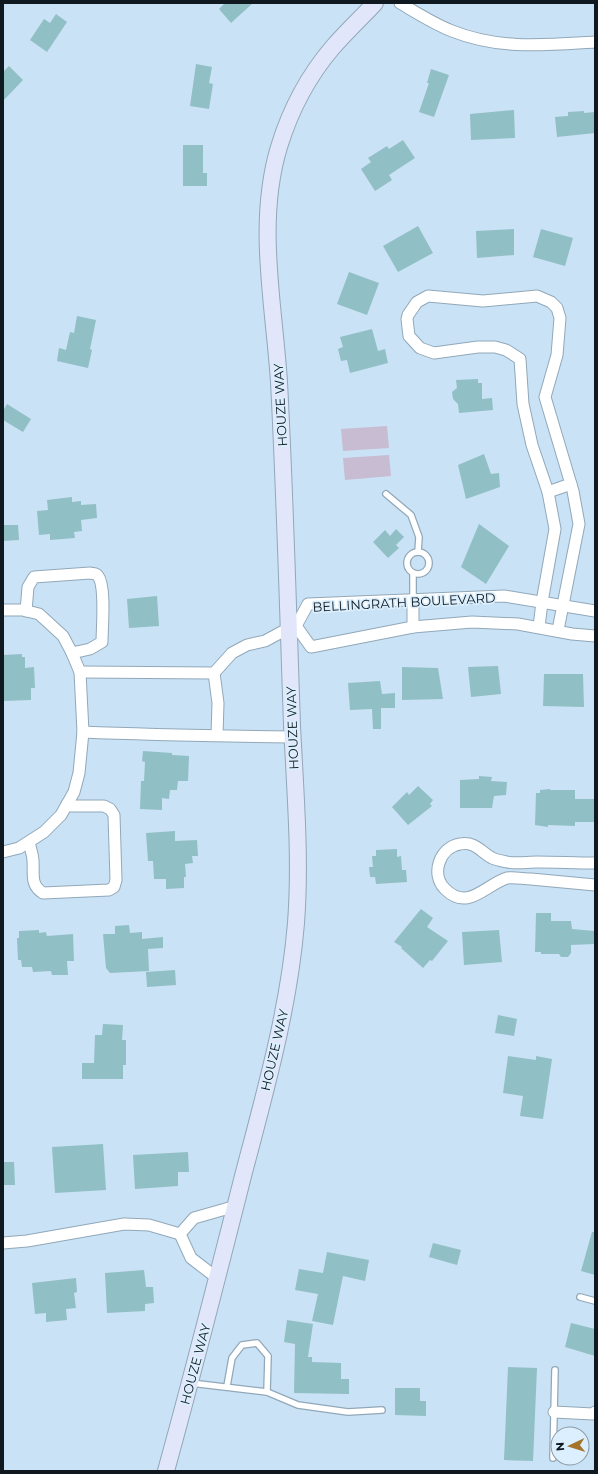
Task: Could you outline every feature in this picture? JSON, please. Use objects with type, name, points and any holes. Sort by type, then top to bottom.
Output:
[{"type":"street","name":"HOUZE WAY","points":[[166,1471],[191,1383],[275,1052],[289,985],[296,920],[297,854],[293,737],[293,627],[268,244],[268,203],[280,146],[290,118],[302,92],[332,48],[375,3]]},
{"type":"street","points":[[400,3],[451,31],[475,39],[519,45],[595,42]]},
{"type":"street","points":[[539,627],[542,602],[556,529],[548,492],[532,445],[523,404],[520,359],[506,350],[495,347],[478,347],[434,353],[420,348],[409,336],[407,319],[411,308],[417,302],[428,296],[483,301],[537,296],[551,302],[557,308],[560,318],[560,325],[557,355],[545,397],[571,484],[578,524],[558,630]]},
{"type":"street","points":[[548,492],[571,484]]},
{"type":"street","points":[[26,611],[28,586],[34,577],[82,573],[96,574],[99,577],[102,587],[102,642],[90,649],[72,653]]},
{"type":"street","name":"BELLINGRATH BOULEVARD","points":[[595,611],[504,596],[308,604],[293,627],[311,647],[413,627],[472,622],[518,624],[595,636]]},
{"type":"street","points":[[413,600],[413,627]]},
{"type":"street","points":[[3,610],[26,611],[39,614],[63,636],[80,672],[83,732],[79,773],[74,792],[61,816],[44,832],[29,842],[19,848],[3,852]]},
{"type":"street","points":[[80,672],[214,672],[232,653],[247,645],[265,641],[293,627]]},
{"type":"street","points":[[214,672],[218,703],[218,735]]},
{"type":"street","points":[[83,732],[180,736],[218,735],[293,737]]},
{"type":"street","points":[[29,842],[33,859],[34,881],[37,889],[43,893],[109,890],[114,887],[116,880],[114,815],[110,809],[104,806],[71,806],[67,804]]},
{"type":"street","points":[[595,863],[509,862],[492,858],[476,846],[459,844],[445,852],[440,860],[438,869],[439,879],[443,887],[450,894],[458,897],[468,898],[477,895],[492,885],[508,878],[595,885]]},
{"type":"street","points":[[508,878],[509,862]]},
{"type":"street","points":[[180,1234],[194,1218],[236,1206]]},
{"type":"street","points":[[3,1243],[27,1241],[124,1224],[149,1225],[180,1234],[191,1258],[217,1278]]},
{"type":"street","points":[[554,1412],[594,1415]]},
{"type":"lane","points":[[386,494],[411,515],[419,537],[418,552]]},
{"type":"lane","points":[[413,573],[422,573],[428,567],[428,559],[422,552],[410,555],[407,559],[407,567],[413,573],[413,600]]},
{"type":"lane","points":[[580,1297],[595,1301]]},
{"type":"lane","points":[[226,1386],[232,1358],[242,1345],[257,1343],[268,1356],[267,1392]]},
{"type":"lane","points":[[554,1426],[555,1370]]},
{"type":"lane","points":[[191,1383],[267,1392],[298,1405],[348,1412],[382,1410]]},
{"type":"shaded area","points":[[387,426],[389,448],[343,451],[341,429]]},
{"type":"shaded area","points":[[389,455],[391,476],[345,480],[343,458]]},
{"type":"building","points":[[225,3],[253,3],[231,23],[219,9]]},
{"type":"building","points":[[56,14],[67,22],[47,52],[30,40],[44,19],[50,23]]},
{"type":"building","points":[[196,64],[212,67],[209,83],[213,84],[209,109],[190,106]]},
{"type":"building","points":[[9,66],[23,80],[3,101],[3,72]]},
{"type":"building","points":[[431,69],[449,75],[434,117],[419,112],[429,83],[427,83]]},
{"type":"building","points":[[514,110],[515,138],[471,140],[470,114]]},
{"type":"building","points":[[584,111],[584,113],[595,112],[595,133],[557,137],[555,117],[568,116],[568,112]]},
{"type":"building","points":[[403,140],[415,158],[389,175],[392,180],[375,191],[361,169],[371,162],[368,158],[387,146],[389,149]]},
{"type":"building","points":[[183,145],[203,145],[203,173],[207,173],[207,186],[183,186]]},
{"type":"building","points":[[418,226],[433,253],[398,272],[383,246]]},
{"type":"building","points":[[514,229],[514,255],[477,258],[476,231]]},
{"type":"building","points":[[541,229],[573,238],[565,266],[533,257]]},
{"type":"building","points":[[349,272],[379,283],[367,315],[337,304]]},
{"type":"building","points":[[77,316],[96,320],[88,368],[57,361],[59,348],[66,350],[70,332],[74,333]]},
{"type":"building","points":[[372,329],[378,351],[385,349],[388,363],[350,373],[347,360],[341,361],[338,349],[343,347],[340,337]]},
{"type":"building","points":[[478,379],[478,383],[482,383],[482,399],[492,398],[493,410],[459,413],[458,404],[453,399],[452,392],[457,388],[456,380]]},
{"type":"building","points":[[7,404],[31,419],[23,432],[3,420],[3,411]]},
{"type":"building","points":[[484,454],[491,474],[499,473],[500,487],[466,499],[458,465]]},
{"type":"building","points":[[72,497],[72,502],[81,501],[81,505],[96,504],[97,518],[81,520],[82,531],[74,532],[75,538],[50,540],[50,534],[39,535],[37,511],[48,510],[47,500]]},
{"type":"building","points":[[479,524],[509,546],[486,584],[461,567]]},
{"type":"building","points":[[3,525],[18,525],[19,540],[3,541]]},
{"type":"building","points":[[396,529],[404,537],[396,545],[399,548],[388,558],[373,542],[385,530],[390,536]]},
{"type":"building","points":[[157,596],[159,626],[129,628],[127,599]]},
{"type":"building","points":[[22,654],[22,657],[25,657],[25,668],[34,667],[35,688],[31,688],[31,700],[3,701],[3,655]]},
{"type":"building","points":[[498,666],[501,694],[471,697],[468,667]]},
{"type":"building","points":[[402,667],[438,668],[443,699],[402,700]]},
{"type":"building","points":[[544,674],[583,674],[584,707],[543,706]]},
{"type":"building","points":[[380,681],[382,694],[395,693],[395,708],[381,708],[381,729],[373,729],[372,709],[350,710],[348,683]]},
{"type":"building","points":[[143,751],[189,756],[188,781],[178,781],[177,790],[170,790],[169,799],[162,798],[162,810],[140,809],[141,781],[144,781],[145,762],[142,761]]},
{"type":"building","points":[[479,776],[492,777],[491,781],[507,782],[506,795],[494,796],[492,808],[460,808],[460,780],[479,779]]},
{"type":"building","points":[[418,786],[433,800],[430,804],[432,806],[408,825],[392,807],[407,792],[409,795]]},
{"type":"building","points":[[540,790],[575,790],[575,799],[595,799],[595,822],[575,822],[575,826],[548,825],[548,827],[535,825],[536,793],[540,793]]},
{"type":"building","points":[[175,831],[175,841],[197,840],[198,856],[192,856],[193,863],[185,864],[186,877],[184,877],[184,888],[166,889],[166,879],[154,879],[153,861],[148,861],[146,833]]},
{"type":"building","points":[[397,849],[397,857],[401,856],[402,870],[406,870],[407,882],[376,884],[375,877],[370,877],[369,867],[373,867],[372,856],[376,856],[376,850]]},
{"type":"building","points":[[421,909],[433,918],[427,927],[448,941],[432,961],[430,960],[423,968],[401,948],[402,947],[394,942]]},
{"type":"building","points":[[536,913],[551,913],[551,921],[571,921],[572,929],[595,931],[595,944],[571,945],[571,953],[568,957],[561,957],[559,954],[541,954],[541,952],[535,952]]},
{"type":"building","points":[[129,925],[130,933],[142,932],[142,939],[163,937],[163,948],[148,949],[149,971],[110,973],[106,968],[103,934],[115,934],[115,926]]},
{"type":"building","points":[[39,930],[39,933],[46,932],[47,936],[73,934],[74,961],[67,961],[68,975],[52,975],[51,971],[33,972],[32,967],[22,967],[21,960],[18,960],[17,938],[19,938],[19,931]]},
{"type":"building","points":[[499,930],[502,962],[464,965],[462,932]]},
{"type":"building","points":[[175,970],[176,985],[147,987],[146,972]]},
{"type":"building","points":[[498,1015],[517,1019],[514,1036],[495,1033]]},
{"type":"building","points":[[103,1024],[123,1025],[122,1040],[126,1040],[126,1065],[123,1065],[123,1079],[82,1079],[82,1063],[94,1063],[95,1035],[102,1035]]},
{"type":"building","points":[[508,1056],[536,1060],[536,1056],[552,1059],[543,1119],[520,1116],[523,1096],[503,1093]]},
{"type":"building","points":[[103,1144],[106,1190],[55,1193],[52,1147]]},
{"type":"building","points":[[188,1152],[189,1172],[178,1172],[178,1186],[135,1189],[133,1155]]},
{"type":"building","points":[[3,1162],[14,1162],[15,1185],[3,1185]]},
{"type":"building","points":[[592,1232],[595,1232],[595,1275],[581,1271]]},
{"type":"building","points":[[433,1243],[461,1250],[457,1265],[429,1257]]},
{"type":"building","points":[[327,1252],[369,1260],[365,1281],[343,1276],[333,1325],[312,1321],[318,1294],[295,1290],[299,1269],[323,1273]]},
{"type":"building","points":[[144,1270],[146,1287],[153,1287],[154,1303],[145,1304],[145,1311],[107,1313],[105,1273]]},
{"type":"building","points":[[76,1278],[77,1292],[74,1293],[76,1308],[66,1309],[67,1320],[46,1322],[46,1313],[35,1314],[32,1283]]},
{"type":"building","points":[[287,1320],[313,1324],[308,1357],[312,1357],[312,1362],[341,1363],[341,1379],[349,1379],[349,1394],[294,1393],[295,1344],[284,1342]]},
{"type":"building","points":[[571,1323],[595,1329],[595,1356],[565,1347]]},
{"type":"building","points":[[508,1367],[537,1368],[533,1461],[504,1460]]},
{"type":"building","points":[[395,1388],[420,1388],[420,1401],[426,1401],[426,1416],[395,1415]]}]
